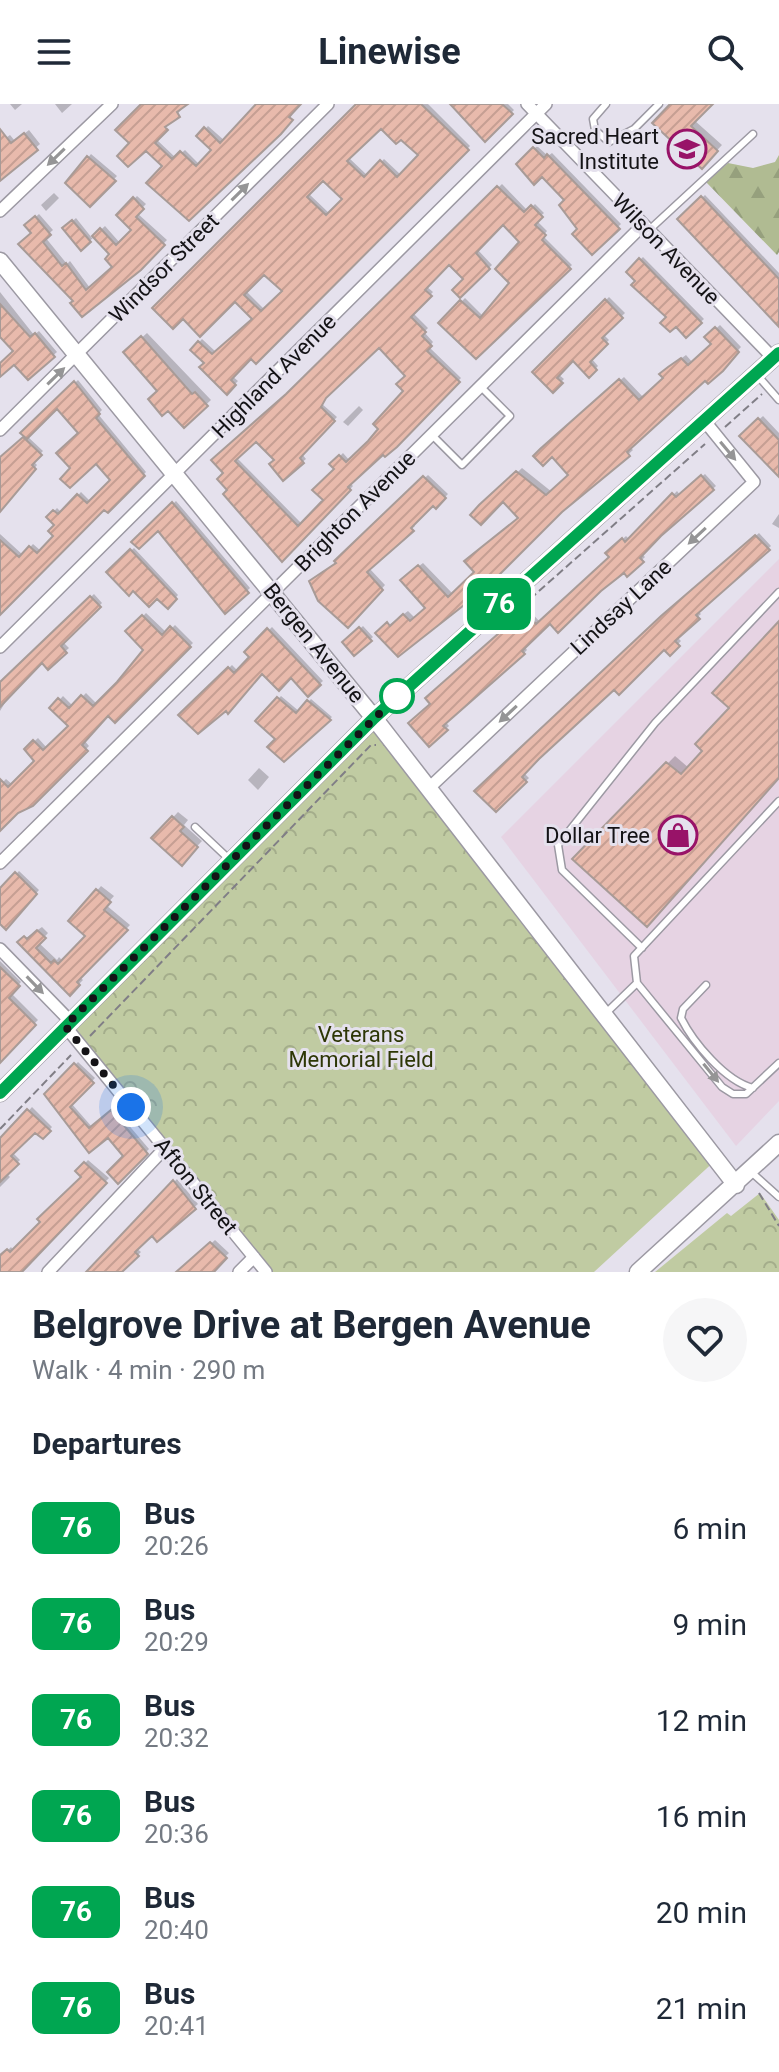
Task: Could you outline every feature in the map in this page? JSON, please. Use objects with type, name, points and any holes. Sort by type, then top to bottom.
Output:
[{"type":"street","points":[[0,211],[112,104]]},
{"type":"street","name":"Windsor Street","points":[[0,430],[328,104]]},
{"type":"street","name":"Wilson Avenue","points":[[527,104],[645,228],[776,356]]},
{"type":"street","name":"Highland Avenue","points":[[0,647],[546,104]]},
{"type":"street","name":"Brighton Avenue","points":[[0,863],[274,594],[479,385],[645,228]]},
{"type":"street","name":"Bergen Avenue","points":[[0,261],[374,718],[736,1185]]},
{"type":"street","points":[[0,1093],[374,718],[776,356]]},
{"type":"street","name":"Lindsay Lane","points":[[429,788],[754,482],[703,419]]},
{"type":"street","name":"Afton Street","points":[[0,949],[67,1024],[266,1272]]},
{"type":"street","points":[[638,1272],[779,1143]]},
{"type":"street","points":[[48,1272],[165,1148]]},
{"type":"street","points":[[239,1272],[254,1257]]},
{"type":"lane","points":[[606,104],[593,119],[595,130],[609,142],[634,129],[659,104]]},
{"type":"lane","points":[[645,228],[753,134]]},
{"type":"lane","points":[[756,373],[779,400]]},
{"type":"lane","points":[[431,434],[462,465],[510,416],[479,385]]},
{"type":"lane","points":[[642,948],[562,870],[558,845],[655,723],[779,592]]},
{"type":"lane","points":[[779,801],[634,956],[637,983],[722,1087],[733,1094],[746,1094],[779,1063]]},
{"type":"lane","points":[[195,827],[230,861]]},
{"type":"lane","points":[[605,1015],[637,983]]},
{"type":"lane","points":[[706,985],[683,1009],[681,1018],[717,1063],[742,1085],[753,1088]]},
{"type":"lane","points":[[750,1171],[779,1197]]},
{"type":"path","points":[[758,1193],[779,1226]]},
{"type":"shaded area","points":[[779,559],[779,1101],[736,1146],[501,837]]},
{"type":"green space","points":[[779,155],[777,255],[706,182],[728,163],[753,168],[775,162]]},
{"type":"green space","name":"Veterans Memorial Field","points":[[376,712],[718,1158],[594,1272],[267,1272],[68,1029]]},
{"type":"green space","points":[[760,1193],[779,1220],[779,1272],[655,1272],[727,1213],[731,1216]]},
{"type":"building","points":[[141,104],[188,104],[177,112],[180,117],[165,127],[168,130],[155,143],[172,159],[180,151],[196,166],[211,150],[196,136],[204,127],[220,143],[256,104],[301,104],[289,117],[293,120],[281,134],[189,221],[146,183],[162,166],[146,151],[128,167],[117,156],[129,143],[115,130]]},
{"type":"building","points":[[356,104],[421,104],[469,150],[256,364],[251,359],[231,380],[236,385],[227,395],[199,367],[204,363],[190,350],[198,341],[212,354],[252,319],[235,302],[200,337],[183,319],[173,329],[152,308]],"holes":[[[381,129],[396,144],[401,140],[418,155],[397,177],[380,160],[364,177],[347,161]],[[323,181],[342,199],[326,215],[307,197]],[[264,275],[282,291],[261,311],[244,295]]]},
{"type":"building","points":[[450,104],[502,104],[513,114],[485,142]]},
{"type":"building","points":[[670,104],[713,104],[691,126],[718,151],[702,169],[652,123]]},
{"type":"building","points":[[0,129],[11,143],[24,133],[38,150],[0,181]]},
{"type":"building","points":[[533,147],[544,158],[547,154],[620,229],[592,255],[572,234],[577,229],[559,205],[564,200],[542,177],[534,185],[516,164]]},
{"type":"building","points":[[87,156],[116,181],[90,207],[65,183]]},
{"type":"building","points":[[497,186],[524,212],[531,205],[543,217],[535,225],[546,235],[542,240],[571,269],[476,359],[438,323],[460,300],[480,318],[509,283],[495,269],[519,242],[503,225],[476,253],[490,269],[460,298],[452,290],[463,279],[449,265],[425,290],[432,296],[411,317],[426,332],[422,336],[432,346],[427,351],[460,382],[397,447],[385,457],[383,455],[348,487],[351,490],[282,562],[223,494],[227,490],[217,479],[223,473],[211,460],[286,394]],"holes":[[[379,348],[405,376],[396,384],[403,391],[373,424],[378,429],[368,441],[346,462],[339,455],[329,464],[334,469],[312,490],[323,500],[298,526],[235,461],[256,442],[274,460],[269,464],[283,481],[304,463],[300,458],[335,421],[321,407],[326,398]]]},
{"type":"building","points":[[701,196],[779,279],[779,327],[677,219]]},
{"type":"building","points":[[133,197],[144,209],[136,217],[165,245],[141,270],[82,317],[70,303],[73,301],[18,244],[31,233],[24,225],[35,216],[51,235],[43,242],[62,266],[66,263],[86,290],[112,267],[105,259],[109,254],[92,236],[100,228],[116,245],[131,230],[116,215]]},
{"type":"building","points":[[72,220],[91,242],[81,251],[62,228]]},
{"type":"building","points":[[639,258],[702,323],[686,338],[676,327],[670,332],[660,323],[666,317],[631,285],[635,281],[626,272]]},
{"type":"building","points":[[605,299],[623,318],[602,338],[608,344],[590,362],[597,370],[589,378],[573,361],[557,378],[563,383],[553,393],[532,372]]},
{"type":"building","points":[[0,304],[30,337],[35,333],[55,357],[28,380],[14,365],[0,377],[0,363],[13,351],[0,337]]},
{"type":"building","points":[[715,327],[739,352],[723,371],[708,384],[705,381],[627,452],[630,456],[562,512],[487,587],[398,657],[375,633],[387,622],[390,626],[403,614],[410,621],[425,608],[400,580],[418,565],[448,597],[474,572],[464,561],[518,518],[503,502],[481,525],[470,515],[479,505],[516,471],[546,495],[568,475],[552,457],[543,466],[533,456],[540,449],[619,379],[639,400],[663,378],[659,374],[668,367],[681,358],[688,365],[711,344],[704,337]]},
{"type":"building","points":[[141,336],[192,394],[195,392],[208,406],[184,428],[168,411],[162,416],[148,399],[157,391],[123,352]]},
{"type":"building","points":[[74,381],[100,414],[96,418],[145,476],[108,513],[104,510],[0,615],[0,540],[19,557],[29,546],[37,553],[53,536],[48,531],[54,525],[46,517],[53,510],[58,514],[77,494],[87,503],[110,480],[96,464],[70,488],[60,479],[70,468],[56,453],[78,433],[57,409],[27,439],[20,433]]},
{"type":"building","points":[[758,418],[779,440],[779,477],[739,436]]},
{"type":"building","points":[[23,437],[42,455],[32,465],[36,469],[0,512],[0,457]]},
{"type":"building","points":[[701,475],[714,490],[661,536],[640,558],[644,562],[627,577],[624,573],[601,591],[558,633],[550,624],[522,651],[525,654],[443,726],[448,730],[429,747],[408,723],[430,704],[425,698],[524,611],[536,624],[609,557],[605,553],[622,538],[625,542],[672,493],[676,497]]},
{"type":"building","points":[[423,476],[446,498],[436,509],[433,506],[411,528],[414,531],[367,572],[383,590],[348,628],[318,601],[309,581],[336,563],[334,561]]},
{"type":"building","points":[[172,502],[249,593],[225,614],[158,531],[139,549],[131,542]]},
{"type":"building","points":[[755,535],[770,550],[696,615],[700,619],[675,641],[680,646],[670,656],[664,650],[619,695],[614,690],[539,759],[522,777],[527,782],[496,812],[474,791],[661,616]]},
{"type":"building","points":[[130,549],[177,599],[168,609],[157,599],[149,607],[133,591],[129,596],[106,572]]},
{"type":"building","points":[[90,596],[101,607],[61,646],[67,653],[48,670],[42,663],[0,707],[0,682]]},
{"type":"building","points":[[142,615],[162,635],[170,626],[191,647],[115,723],[108,716],[82,745],[88,751],[33,806],[18,813],[0,831],[0,779],[8,787],[34,761],[24,749],[33,740],[43,750],[68,726],[49,708],[58,698],[69,708],[81,695],[93,706],[117,682],[143,650],[125,631]]},
{"type":"building","points":[[779,621],[779,778],[647,927],[572,859],[666,762],[681,774],[702,751],[695,744],[729,708],[712,693]]},
{"type":"building","points":[[359,627],[372,641],[354,656],[342,642]]},
{"type":"building","points":[[267,628],[321,685],[308,697],[291,678],[279,691],[262,674],[228,714],[226,711],[198,734],[178,715],[228,667],[234,673],[249,657],[244,652]]},
{"type":"building","points":[[277,697],[296,713],[307,700],[331,720],[284,762],[267,747],[275,739],[255,721]]},
{"type":"building","points":[[172,816],[184,827],[180,831],[198,847],[182,866],[151,838]]},
{"type":"building","points":[[15,872],[37,894],[6,930],[0,924],[0,888]]},
{"type":"building","points":[[96,889],[111,902],[104,910],[128,930],[77,982],[80,985],[70,996],[17,942],[24,936],[27,939],[37,930],[46,938],[36,948],[51,963],[54,960],[58,964],[85,936],[68,921]]},
{"type":"building","points":[[0,967],[20,986],[9,998],[36,1025],[0,1063]]},
{"type":"building","points":[[74,1063],[94,1083],[70,1107],[89,1128],[111,1110],[148,1154],[118,1184],[107,1172],[123,1156],[108,1138],[89,1153],[44,1094]]},
{"type":"building","points":[[27,1109],[51,1131],[43,1139],[35,1133],[11,1156],[19,1164],[0,1182],[0,1138]]},
{"type":"building","points":[[84,1162],[107,1183],[22,1272],[0,1272],[0,1255],[7,1249],[10,1252],[40,1222],[37,1219],[81,1177],[75,1171]]},
{"type":"building","points":[[173,1180],[196,1209],[157,1242],[152,1236],[135,1252],[139,1256],[122,1272],[86,1272]]},
{"type":"building","points":[[210,1242],[227,1258],[214,1272],[176,1272]]},
{"type":"bus line","name":"76","points":[[0,1093],[374,718],[779,353]]},
{"type":"place","name":"Sacred Heart Institute","points":[[687,149]]},
{"type":"place","name":"Dollar Tree","points":[[678,835]]},
{"type":"route","points":[[131,1107],[65,1026],[397,696]]}]
